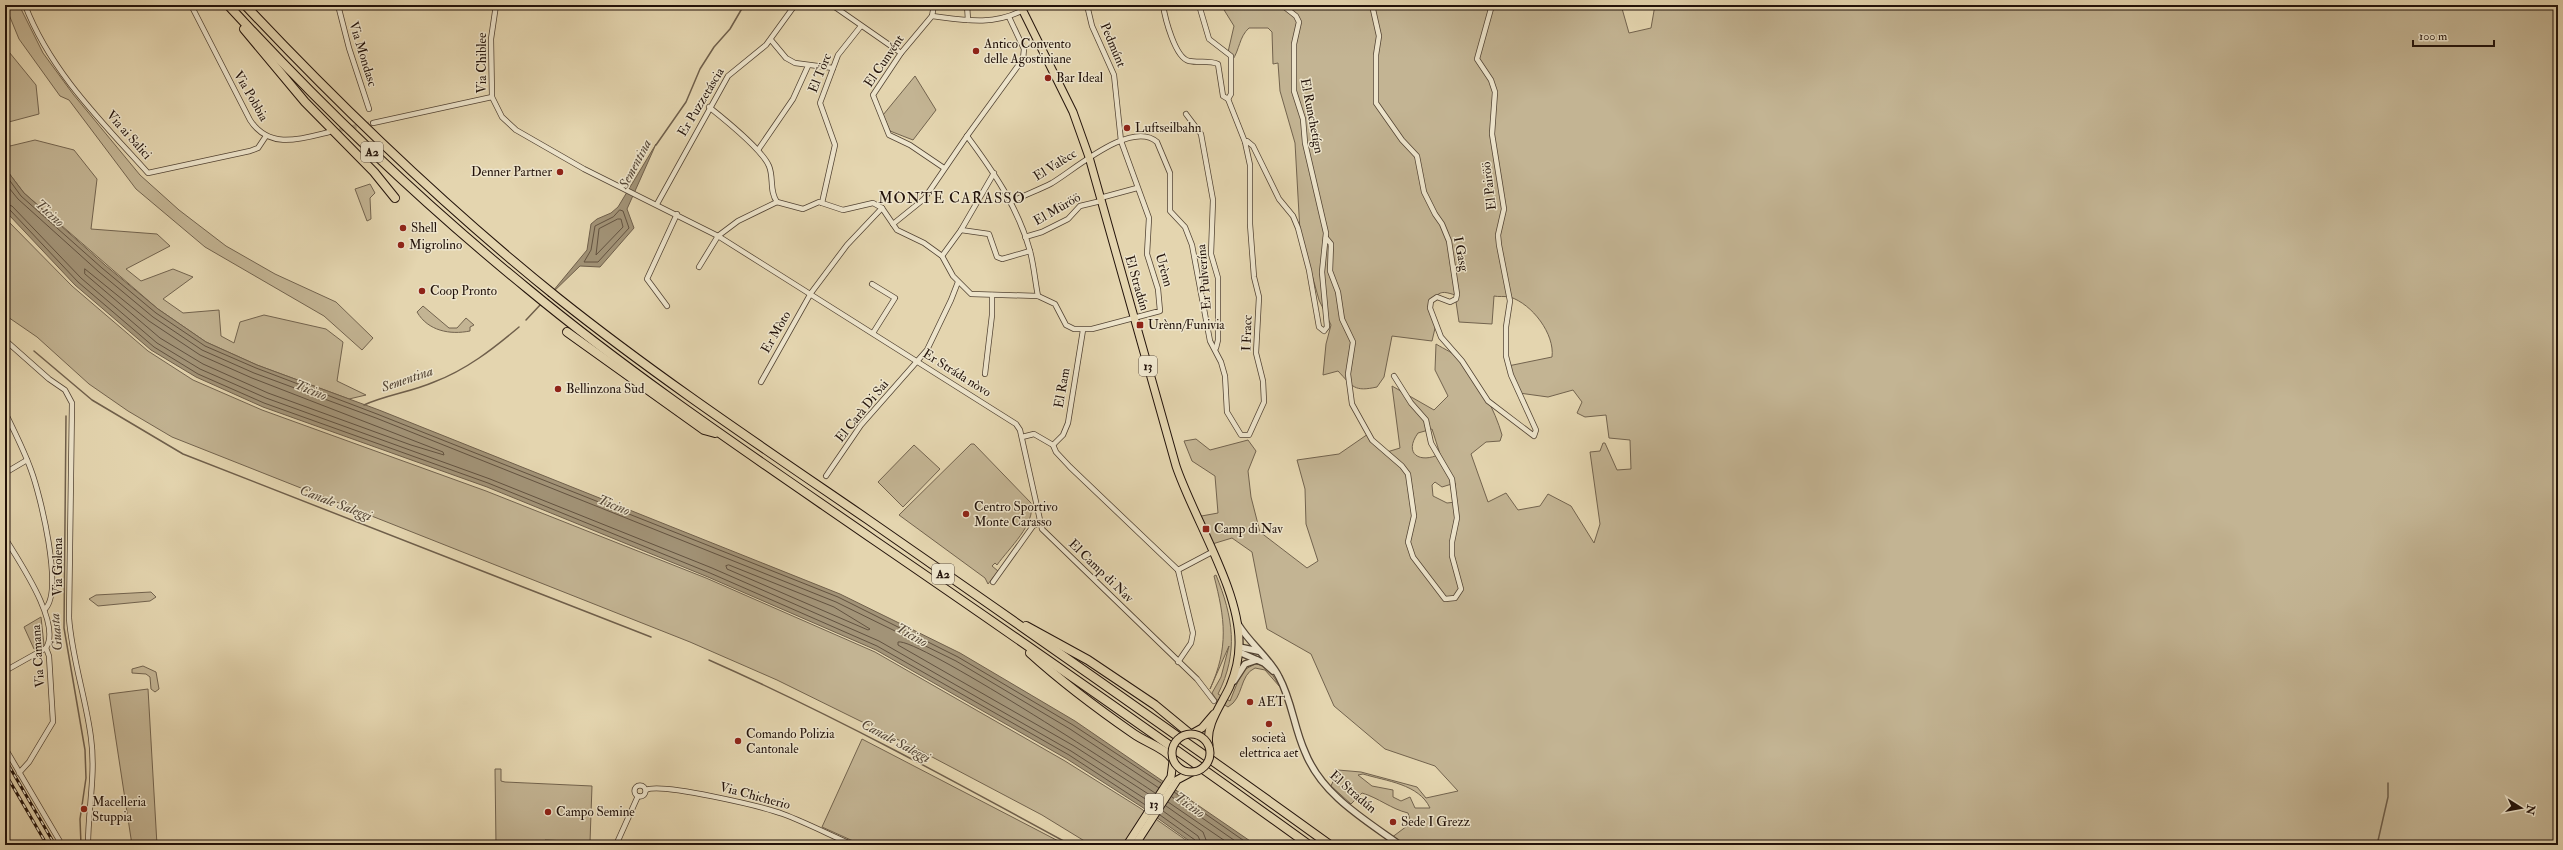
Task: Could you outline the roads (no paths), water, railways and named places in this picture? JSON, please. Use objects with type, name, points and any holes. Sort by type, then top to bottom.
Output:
[{"type":"highway","name":"A2","points":[[224,5],[305,102],[374,172],[395,198]]},
{"type":"highway","name":"A2","points":[[228,5],[366,146],[453,226],[550,308],[639,376],[1006,631],[1309,845]]},
{"type":"highway","name":"A2","points":[[245,5],[382,144],[535,279],[559,298],[688,396],[1134,705],[1330,845]]},
{"type":"highway","name":"A2","points":[[567,332],[704,430],[721,434]]},
{"type":"highway","points":[[990,606],[1088,660],[1126,687],[1155,705],[1191,733]]},
{"type":"highway","points":[[1006,631],[1063,683],[1106,715],[1173,760]]},
{"type":"main road","name":"El Stradún","points":[[1021,6],[1068,101],[1089,157],[1134,319],[1181,479],[1231,598],[1238,624]]},
{"type":"main road","name":"13","points":[[1209,745],[1208,735],[1217,711],[1233,677],[1239,650],[1238,624]]},
{"type":"main road","name":"13","points":[[1191,733],[1202,728],[1217,711]]},
{"type":"main road","points":[[1191,733],[1203,737],[1209,745],[1210,751],[1207,763],[1198,771],[1192,772],[1181,770],[1173,760],[1174,742],[1191,733]]},
{"type":"main road","name":"13","points":[[1128,845],[1171,777],[1173,760]]},
{"type":"main road","name":"13","points":[[1135,845],[1177,780],[1192,772]]},
{"type":"street","name":"Via ai Salici","points":[[25,5],[35,29],[56,66],[148,173],[250,151],[258,148],[266,136]]},
{"type":"street","name":"Via Pobbia","points":[[191,5],[250,120],[266,136],[277,140],[290,141],[329,132]]},
{"type":"street","name":"Via Mondasc","points":[[338,5],[369,110]]},
{"type":"street","name":"Via Chiblee","points":[[496,5],[491,39],[492,97],[502,117],[516,130],[584,169],[628,190]]},
{"type":"street","name":"Er Puzzetáscia","points":[[657,204],[709,107],[731,71],[771,40],[795,5]]},
{"type":"street","points":[[832,5],[901,53]]},
{"type":"street","points":[[934,5],[932,16],[986,21],[1009,17],[1021,6]]},
{"type":"street","points":[[967,5],[968,20]]},
{"type":"street","name":"Pedmúnt","points":[[1088,5],[1092,26],[1114,75],[1121,141]]},
{"type":"street","points":[[1163,5],[1173,40],[1180,55],[1187,60],[1218,64],[1223,96],[1228,99],[1245,142],[1247,141],[1253,146],[1279,199],[1297,224],[1309,270],[1318,325],[1323,331],[1326,330],[1328,325],[1322,272],[1326,238]]},
{"type":"street","points":[[1199,5],[1209,39],[1232,56],[1231,94],[1228,99]]},
{"type":"street","name":"El Runchetígn","points":[[1282,5],[1296,16],[1299,22],[1294,49],[1295,98],[1303,119],[1305,144],[1326,238]]},
{"type":"street","name":"I Gasg","points":[[1372,5],[1380,36],[1376,55],[1376,103],[1402,140],[1417,156],[1424,192],[1442,224],[1449,242],[1457,297],[1450,302],[1437,297],[1431,301],[1430,308],[1436,324],[1443,340],[1462,361],[1491,405],[1522,425],[1532,435],[1535,435]]},
{"type":"street","name":"El Pairöö","points":[[1492,5],[1476,59],[1491,80],[1495,92],[1492,134],[1504,209],[1498,235],[1510,301],[1506,326],[1506,356],[1510,375],[1536,430],[1535,435]]},
{"type":"street","name":"El Cunvént","points":[[932,16],[901,53],[873,95],[873,100],[889,135],[910,145],[944,168]]},
{"type":"street","points":[[893,224],[924,199],[944,168],[1024,56],[1024,49],[1009,17]]},
{"type":"street","name":"El Törc","points":[[822,203],[835,145],[832,131],[820,105],[838,55],[862,26]]},
{"type":"street","points":[[771,40],[789,60],[808,66],[833,68]]},
{"type":"street","points":[[758,150],[793,98],[808,66]]},
{"type":"street","points":[[373,123],[492,97]]},
{"type":"street","points":[[709,107],[728,121],[739,134],[758,150],[770,169],[772,193],[777,202]]},
{"type":"street","name":"Er Pulverína","points":[[1186,114],[1201,134],[1213,200],[1211,254],[1218,282],[1218,340],[1216,348]]},
{"type":"street","points":[[967,136],[994,173],[1011,202],[1030,251],[1038,296]]},
{"type":"street","name":"I Fracc","points":[[1089,157],[1121,141],[1146,136],[1155,140],[1161,148],[1170,173],[1170,211],[1185,227],[1192,245],[1210,341],[1216,348],[1225,376],[1228,414],[1241,435],[1247,436],[1264,402],[1263,382],[1256,353],[1259,297],[1254,277],[1250,224],[1250,165],[1245,142]]},
{"type":"street","name":"Urènn","points":[[1083,330],[1134,319],[1160,311],[1158,288],[1147,254],[1149,218],[1121,141]]},
{"type":"street","name":"El Valècc","points":[[1011,202],[1054,182],[1089,157]]},
{"type":"street","points":[[942,256],[961,230],[994,173]]},
{"type":"street","name":"El Müröö","points":[[1025,237],[1042,232],[1068,219],[1080,206],[1138,188]]},
{"type":"street","name":"Er Stráda nòvo","points":[[628,190],[718,236],[811,293],[1016,424],[1022,437]]},
{"type":"street","points":[[699,266],[718,236],[738,221],[777,202],[803,209],[816,203],[822,203],[843,210],[870,203],[882,208],[897,230],[924,243],[942,256],[958,282],[971,294],[1038,296],[1055,304],[1066,325],[1083,330]]},
{"type":"street","name":"Er Mòto","points":[[761,382],[811,293],[851,240],[882,208]]},
{"type":"street","points":[[667,306],[649,285],[647,279],[676,214]]},
{"type":"street","points":[[961,230],[988,234],[992,247],[998,257],[1002,259],[1030,251]]},
{"type":"street","points":[[1326,238],[1331,244],[1330,271],[1338,292],[1342,319],[1353,342],[1348,374],[1350,397],[1372,440],[1407,471],[1414,511],[1408,536],[1410,550],[1439,593],[1445,598],[1451,599],[1458,595],[1461,589],[1452,556],[1452,542],[1457,518],[1452,479],[1431,443],[1426,420],[1411,403],[1394,376]]},
{"type":"street","name":"El Carà Di Sai","points":[[826,476],[861,425],[927,350],[948,307],[958,282]]},
{"type":"street","points":[[872,284],[895,298],[874,333]]},
{"type":"street","points":[[985,374],[992,315],[992,295]]},
{"type":"street","name":"El Ram","points":[[1053,445],[1063,435],[1068,423],[1083,330]]},
{"type":"street","name":"Via Golena","points":[[5,340],[49,380],[65,390],[72,403],[69,618],[71,647],[87,706],[92,740],[94,776],[88,845]]},
{"type":"street","name":"Via Camana","points":[[5,412],[34,478],[51,552],[52,597],[46,609],[49,641],[46,648],[49,656],[53,722],[29,762],[19,773]]},
{"type":"street","points":[[1022,437],[1034,434],[1053,445],[1056,452],[1070,467],[1178,570],[1193,633],[1191,643],[1178,662]]},
{"type":"street","name":"El Camp di Nav","points":[[1022,437],[1039,523],[1044,532],[1202,684],[1214,701]]},
{"type":"street","points":[[5,473],[27,460]]},
{"type":"street","points":[[993,582],[1033,526],[1039,523]]},
{"type":"street","points":[[5,538],[46,609]]},
{"type":"street","points":[[1178,570],[1212,552]]},
{"type":"street","points":[[1238,624],[1249,641],[1263,655],[1280,679]]},
{"type":"street","points":[[5,671],[46,648]]},
{"type":"street","points":[[1239,650],[1253,649],[1263,655]]},
{"type":"street","points":[[1239,650],[1267,665],[1280,679]]},
{"type":"street","points":[[1225,695],[1245,664],[1258,660]]},
{"type":"street","name":"El Stradún","points":[[1280,679],[1304,752],[1319,778],[1348,808],[1400,845]]},
{"type":"street","points":[[5,748],[62,845]]},
{"type":"street","points":[[638,786],[643,786],[646,790],[644,795],[638,796],[635,790],[638,786]]},
{"type":"street","name":"Via Chicherio","points":[[646,790],[654,788],[683,792],[775,811],[853,845]]},
{"type":"street","points":[[616,845],[638,796]]},
{"type":"water","points":[[656,144],[627,209],[634,228],[600,267],[580,266],[548,297],[587,250],[591,224],[597,219],[611,213],[618,207]]},
{"type":"water","name":"Ticino","points":[[5,168],[24,193],[105,265],[158,309],[206,342],[257,365],[379,410],[840,594],[960,653],[1075,721],[1256,845],[1195,845],[1142,807],[1067,759],[876,650],[708,577],[487,487],[263,407],[196,377],[151,350],[75,285],[5,211]]},
{"type":"waterway","name":"Sementina","points":[[656,145],[686,102],[700,69],[714,47],[730,29],[744,5]]},
{"type":"waterway","name":"Sementina","points":[[526,320],[541,304]]},
{"type":"waterway","name":"Sementina","points":[[364,405],[446,377],[489,351],[519,327]]},
{"type":"waterway","name":"Canale Saleggi","points":[[34,351],[92,400],[183,454],[651,637]]},
{"type":"waterway","name":"Guasta","points":[[66,416],[64,628],[85,750],[86,778],[80,819],[81,845]]},
{"type":"waterway","name":"Canale Saleggi","points":[[709,660],[847,726],[937,772],[1071,845]]},
{"type":"waterway","points":[[2377,845],[2388,797],[2388,783]]},
{"type":"tunnel","points":[[333,131],[373,123]]},
{"type":"railway","points":[[5,759],[55,845]]},
{"type":"railway","points":[[5,773],[47,845]]},
{"type":"place","name":"Antico Convento delle Agostiniane","points":[[976,51]]},
{"type":"place","name":"Bar Ideal","points":[[1048,78]]},
{"type":"place","name":"Luftseilbahn","points":[[1127,128]]},
{"type":"place","name":"Denner Partner","points":[[560,172]]},
{"type":"place","name":"Shell","points":[[403,228]]},
{"type":"place","name":"Migrolino","points":[[401,245]]},
{"type":"place","name":"Coop Pronto","points":[[422,291]]},
{"type":"place","name":"Urènn/Funivia","points":[[1140,325]]},
{"type":"place","name":"Bellinzona Sud","points":[[558,389]]},
{"type":"place","name":"Centro Sportivo Monte Carasso","points":[[966,514]]},
{"type":"place","name":"Camp di Nav","points":[[1206,529]]},
{"type":"place","name":"AET","points":[[1250,702]]},
{"type":"place","name":"società elettrica aet","points":[[1269,724]]},
{"type":"place","name":"Comando Polizia Cantonale","points":[[738,741]]},
{"type":"place","name":"Macelleria Stuppia","points":[[84,809]]},
{"type":"place","name":"Campo Semine","points":[[548,812]]},
{"type":"place","name":"Sede I Grezz","points":[[1393,822]]},
{"type":"district","name":"MONTE CARASSO","points":[[952,198]]}]
